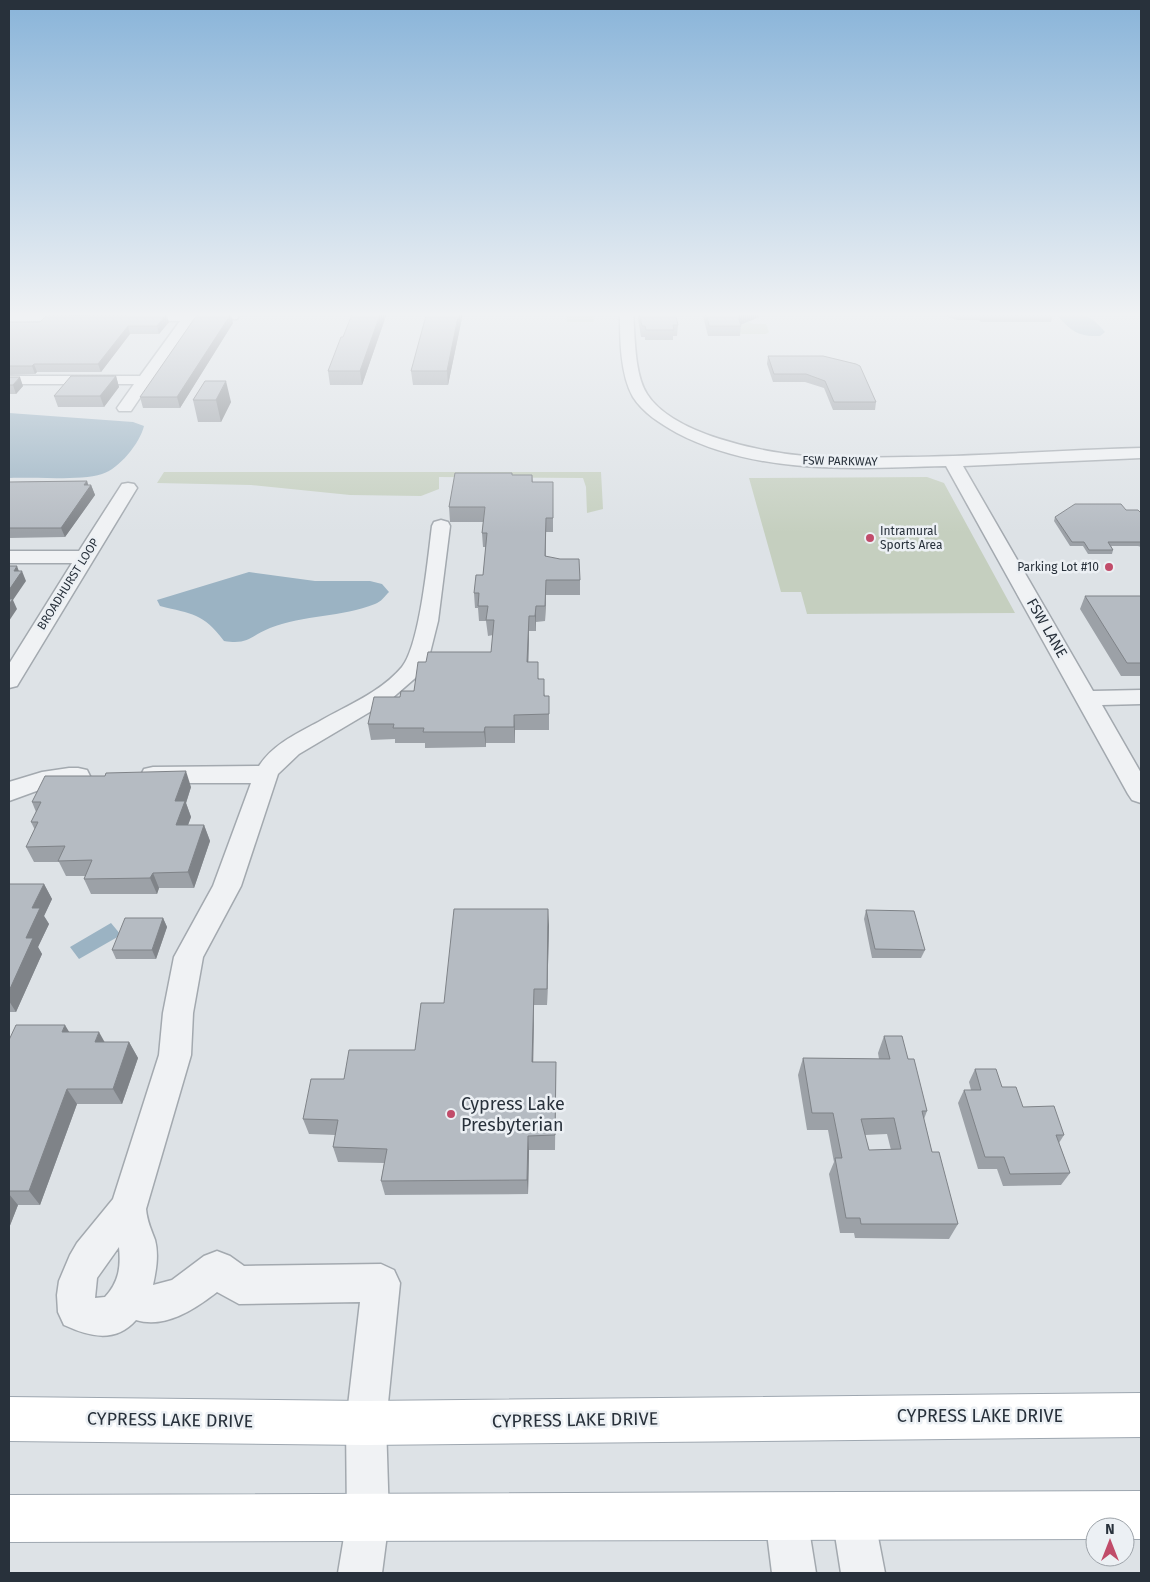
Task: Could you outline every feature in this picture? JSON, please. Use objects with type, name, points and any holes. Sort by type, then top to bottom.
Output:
[{"type":"main road","name":"CYPRESS LAKE DRIVE","points":[[9,1419],[366,1423],[1141,1415]]},
{"type":"main road","points":[[9,1519],[368,1519],[1141,1514]]},
{"type":"street","points":[[125,408],[141,386]]},
{"type":"street","name":"FSW PARKWAY","points":[[636,386],[641,396],[660,415],[694,434],[743,450],[792,460],[842,463],[952,462],[1141,453]]},
{"type":"street","name":"FSW LANE","points":[[952,462],[1141,794]]},
{"type":"street","name":"BROADHURST LOOP","points":[[9,681],[128,488]]},
{"type":"street","points":[[128,1209],[131,1227],[137,1242],[138,1269],[130,1299],[118,1312],[103,1318],[88,1317],[77,1312],[74,1295],[78,1275],[89,1255],[114,1228],[128,1209],[175,1054],[178,1013],[189,957],[227,886],[266,774],[272,762],[378,697],[399,682],[414,666],[423,646],[441,526]]},
{"type":"street","points":[[9,557],[85,557]]},
{"type":"street","points":[[1087,698],[1141,697]]},
{"type":"street","points":[[126,776],[266,774]]},
{"type":"street","points":[[9,792],[30,783],[58,776],[97,776]]},
{"type":"street","points":[[130,1299],[149,1305],[181,1296],[217,1268],[239,1284],[381,1283],[366,1423],[368,1519],[360,1573]]},
{"type":"street","points":[[853,1516],[864,1573]]},
{"type":"street","points":[[786,1517],[794,1573]]},
{"type":"green space","points":[[164,472],[601,472],[603,509],[587,513],[586,487],[583,478],[439,477],[439,489],[421,496],[350,495],[251,485],[157,483]]},
{"type":"green space","name":"Intramural Sports Area","points":[[927,477],[944,483],[1015,613],[807,614],[801,592],[781,592],[749,478]]},
{"type":"water","points":[[9,413],[133,422],[144,426],[138,440],[122,461],[102,474],[69,478],[9,478]]},
{"type":"water","points":[[249,572],[315,581],[370,581],[382,584],[389,592],[377,603],[362,608],[283,624],[239,642],[224,641],[203,620],[189,613],[160,606],[157,600]]},
{"type":"water","points":[[111,923],[121,935],[79,959],[70,947]]},
{"type":"building","points":[[63,386],[108,386],[100,396],[54,396]]},
{"type":"building","points":[[148,386],[184,386],[177,397],[140,397]]},
{"type":"building","points":[[202,386],[223,386],[216,400],[193,400]]},
{"type":"building","points":[[827,386],[869,386],[876,402],[834,402]]},
{"type":"building","points":[[455,473],[512,473],[512,475],[532,475],[532,482],[553,482],[553,518],[546,518],[545,556],[560,559],[579,559],[580,580],[546,580],[545,606],[536,606],[535,616],[529,616],[527,662],[538,662],[538,679],[544,679],[544,696],[549,696],[549,714],[514,715],[514,727],[485,727],[484,732],[423,732],[424,728],[393,728],[394,724],[368,724],[374,697],[400,697],[401,691],[414,691],[418,662],[426,662],[428,652],[491,652],[494,620],[486,620],[488,606],[478,606],[479,593],[474,593],[476,575],[483,575],[487,533],[482,533],[485,507],[449,507]]},
{"type":"building","points":[[87,481],[84,485],[91,485],[61,528],[9,528],[9,482]]},
{"type":"building","points":[[1075,504],[1121,504],[1126,510],[1138,510],[1141,513],[1141,542],[1108,542],[1113,550],[1089,550],[1084,542],[1072,542],[1055,517]]},
{"type":"building","points":[[9,566],[17,566],[14,571],[22,571],[9,590]]},
{"type":"building","points":[[1085,596],[1141,596],[1141,663],[1127,663]]},
{"type":"building","points":[[186,771],[175,801],[185,801],[176,825],[204,825],[188,872],[153,873],[150,878],[84,879],[92,860],[58,861],[65,846],[26,847],[38,822],[31,822],[41,802],[32,802],[45,776],[105,776],[106,773]]},
{"type":"building","points":[[9,884],[44,884],[32,908],[40,908],[26,938],[33,938],[9,991]]},
{"type":"building","name":"Cypress Lake Presbyterian","points":[[454,909],[548,909],[547,989],[534,989],[532,1062],[556,1062],[555,1135],[528,1136],[527,1180],[381,1181],[387,1149],[333,1147],[338,1120],[303,1119],[311,1079],[344,1079],[349,1050],[415,1050],[421,1003],[444,1003]]},
{"type":"building","points":[[866,910],[914,911],[925,950],[875,949]]},
{"type":"building","points":[[125,918],[163,918],[152,950],[112,950]]},
{"type":"building","points":[[16,1025],[65,1025],[62,1032],[99,1032],[95,1042],[129,1042],[113,1089],[67,1089],[29,1191],[9,1191],[9,1040]]},
{"type":"building","points":[[884,1036],[902,1036],[908,1059],[914,1059],[927,1111],[922,1111],[932,1152],[939,1152],[958,1224],[861,1224],[860,1218],[846,1218],[835,1158],[842,1158],[833,1113],[812,1113],[803,1058],[890,1059]],"holes":[[[894,1118],[901,1149],[869,1150],[861,1119]]]},
{"type":"building","points":[[975,1069],[996,1069],[1002,1087],[1016,1087],[1023,1107],[1054,1106],[1064,1135],[1056,1135],[1070,1173],[1010,1174],[1004,1157],[985,1157],[964,1090],[981,1090]]},
{"type":"place","name":"Intramural Sports Area","points":[[870,538]]},
{"type":"place","name":"Parking Lot #10","points":[[1109,567]]},
{"type":"place","name":"Cypress Lake Presbyterian","points":[[451,1114]]}]
